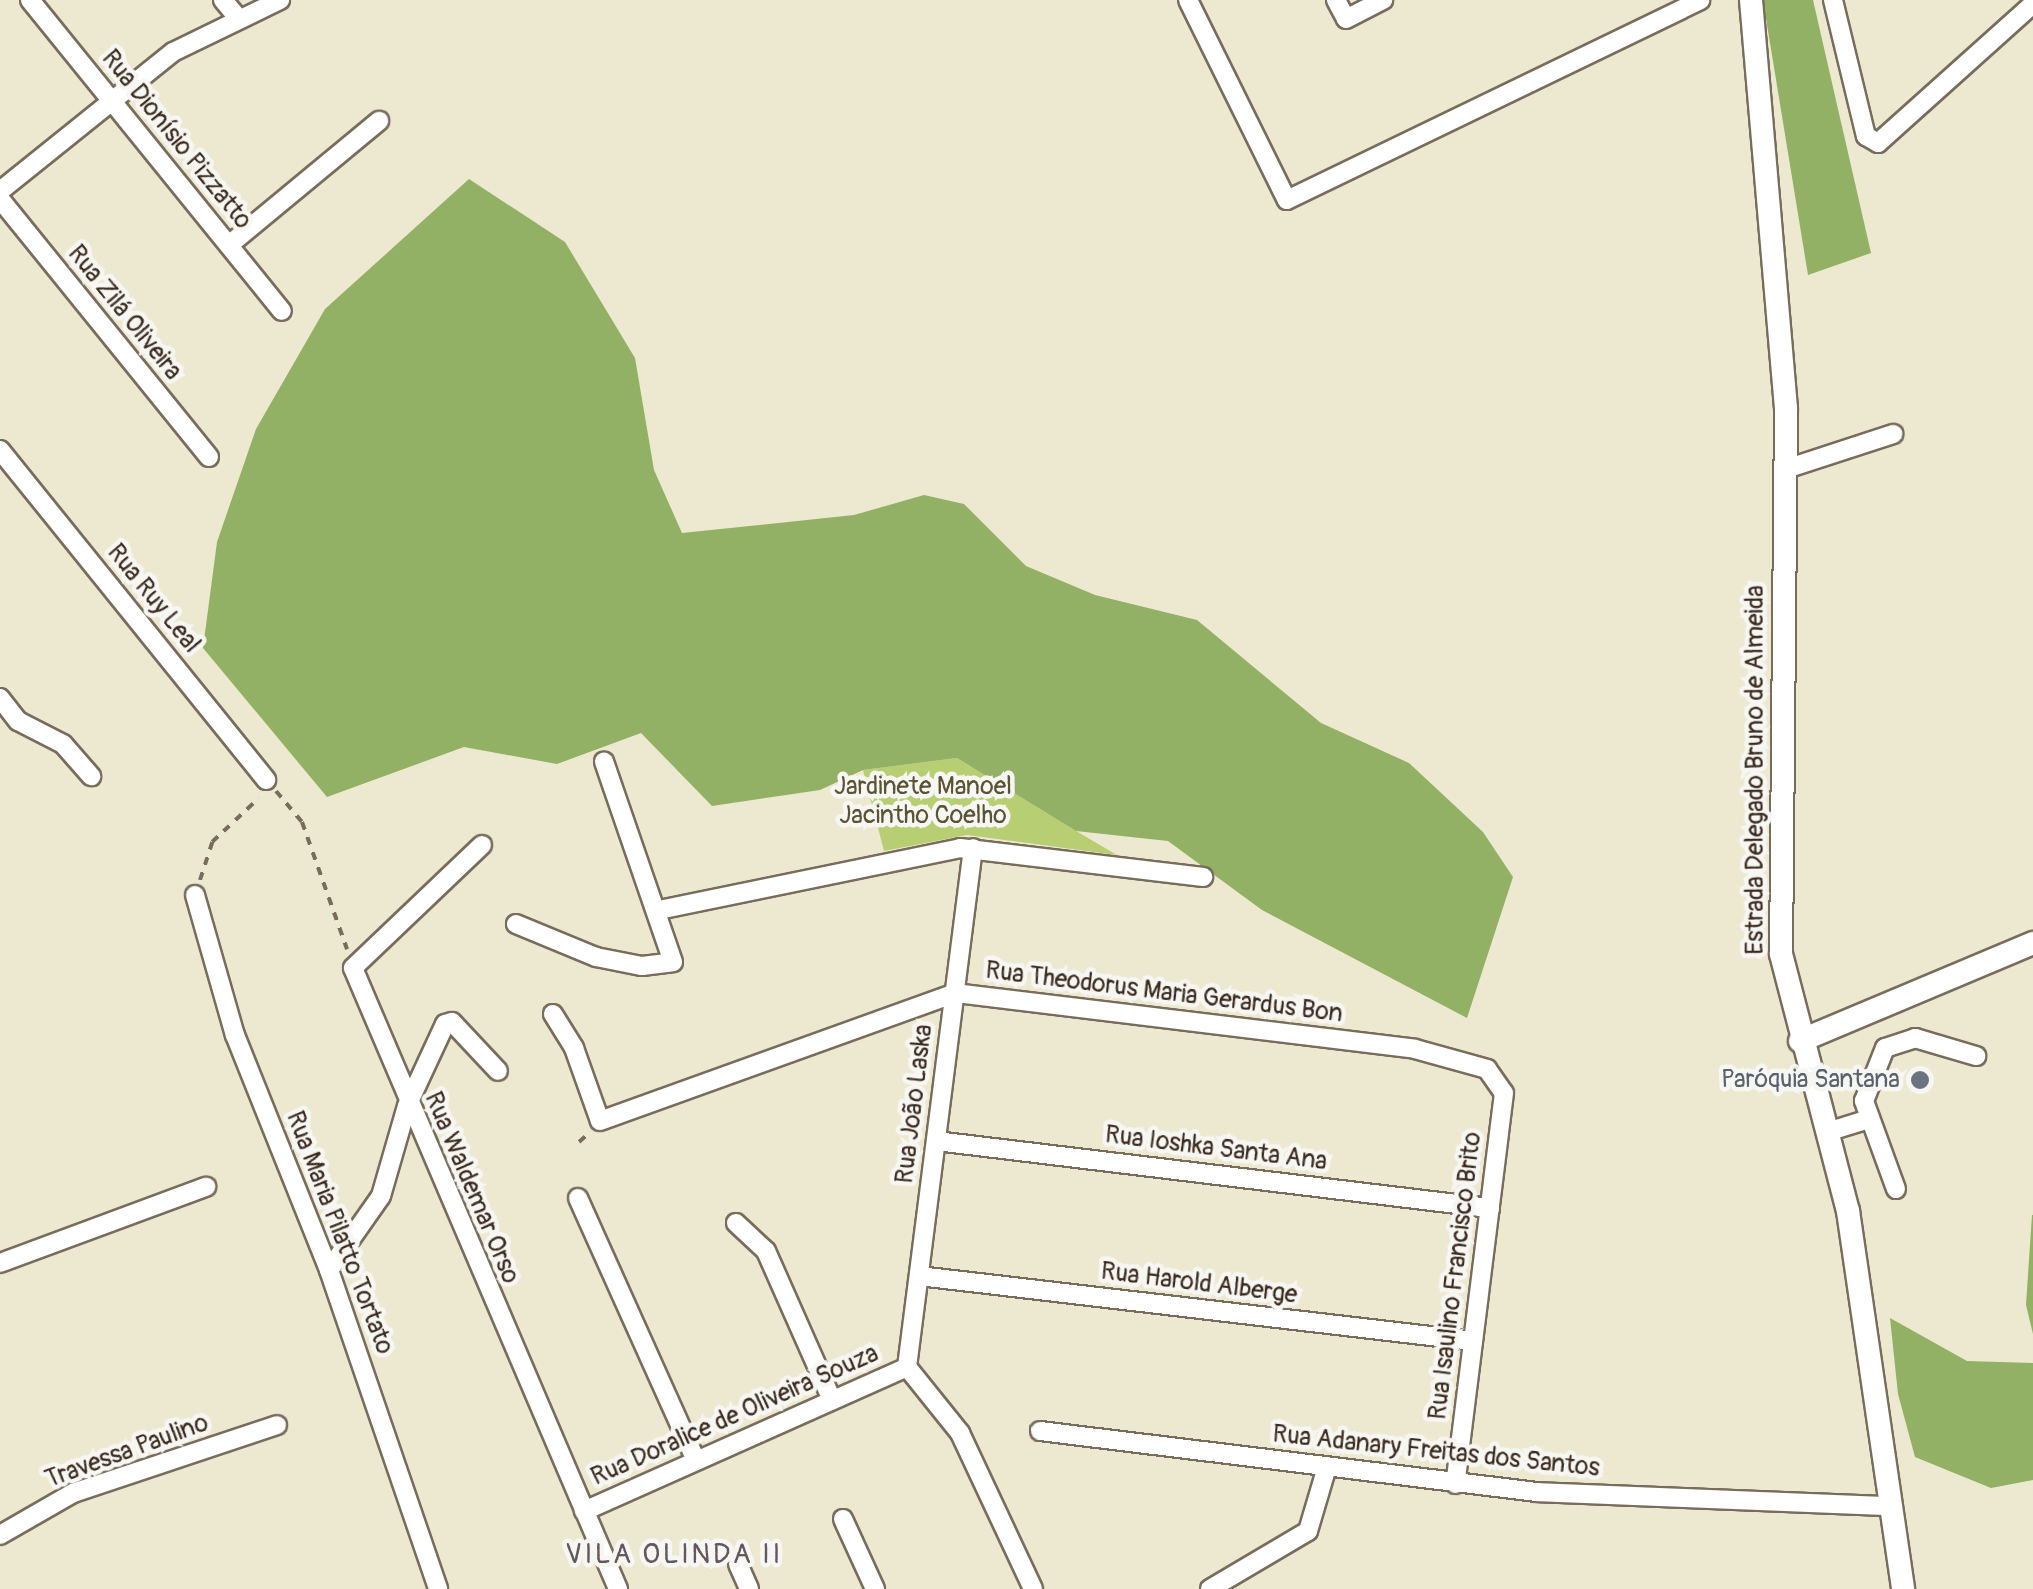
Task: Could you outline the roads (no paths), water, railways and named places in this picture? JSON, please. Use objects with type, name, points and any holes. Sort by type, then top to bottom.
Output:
[{"type":"main road","name":"Estrada Delegado Bruno de Almeida","points":[[1751,0],[1778,280],[1786,469],[1780,929],[1800,1041],[1848,1210],[1903,1589]]},
{"type":"main road","points":[[1800,1041],[2033,943]]},
{"type":"street","name":"Rua Dionísio Pizzatto","points":[[30,0],[282,311]]},
{"type":"street","points":[[223,0],[238,18]]},
{"type":"street","points":[[0,191],[182,46],[280,0]]},
{"type":"street","points":[[1188,0],[1287,200],[1700,0]]},
{"type":"street","points":[[1336,0],[1346,19],[1383,0]]},
{"type":"street","points":[[1833,0],[1866,136],[1878,143],[2033,4]]},
{"type":"street","points":[[229,246],[380,122]]},
{"type":"street","name":"Rua Zilá Oliveira","points":[[0,199],[209,457]]},
{"type":"street","points":[[1786,469],[1893,434]]},
{"type":"street","name":"Rua Ruy Leal","points":[[0,450],[266,780]]},
{"type":"street","points":[[0,698],[18,721],[63,744],[91,776]]},
{"type":"street","points":[[516,924],[596,958],[673,962],[659,910],[604,762]]},
{"type":"street","name":"Rua Waldemar Orso","points":[[482,845],[354,968],[407,1106],[618,1589]]},
{"type":"street","points":[[659,910],[973,848],[1203,876]]},
{"type":"street","name":"Rua João Laska","points":[[907,1366],[973,848]]},
{"type":"street","name":"Rua Maria Pilatto Tortato","points":[[195,894],[244,1061],[329,1270],[438,1589]]},
{"type":"street","name":"Rua Theodorus Maria Gerardus Bon","points":[[553,1014],[574,1048],[600,1121],[955,993],[1414,1049],[1473,1062],[1497,1076]]},
{"type":"street","points":[[329,1270],[381,1196],[407,1106],[448,1022],[498,1070]]},
{"type":"street","points":[[1896,1189],[1866,1120],[1864,1100],[1885,1048],[1915,1038],[1976,1056]]},
{"type":"street","name":"Rua Isaulino Francisco Brito","points":[[1455,1484],[1504,1093],[1497,1076]]},
{"type":"street","points":[[1827,1132],[1866,1120]]},
{"type":"street","name":"Rua Ioshka Santa Ana","points":[[936,1141],[1490,1208]]},
{"type":"street","points":[[0,1263],[206,1187]]},
{"type":"street","points":[[578,1198],[696,1461]]},
{"type":"street","points":[[736,1223],[766,1252],[832,1400]]},
{"type":"street","name":"Rua Harold Alberge","points":[[919,1276],[1473,1341]]},
{"type":"street","points":[[907,1366],[960,1432],[1032,1589]]},
{"type":"street","name":"Rua Doralice de Oliveira Souza","points":[[584,1511],[907,1366]]},
{"type":"street","name":"Travessa Paulino","points":[[0,1534],[73,1493],[277,1424]]},
{"type":"street","name":"Rua Adanary Freitas dos Santos","points":[[1040,1431],[1455,1484],[1888,1506]]},
{"type":"street","points":[[1210,1589],[1308,1531],[1327,1467]]},
{"type":"street","points":[[843,1519],[875,1589]]},
{"type":"street","points":[[738,1564],[749,1589]]},
{"type":"place","name":"Paróquia Santana","points":[[1920,1080]]},
{"type":"district","name":"VILA OLINDA II","points":[[674,1555]]},
{"type":"park label","name":"Jardinete Manoel Jacintho Coelho","points":[[923,802]]}]
